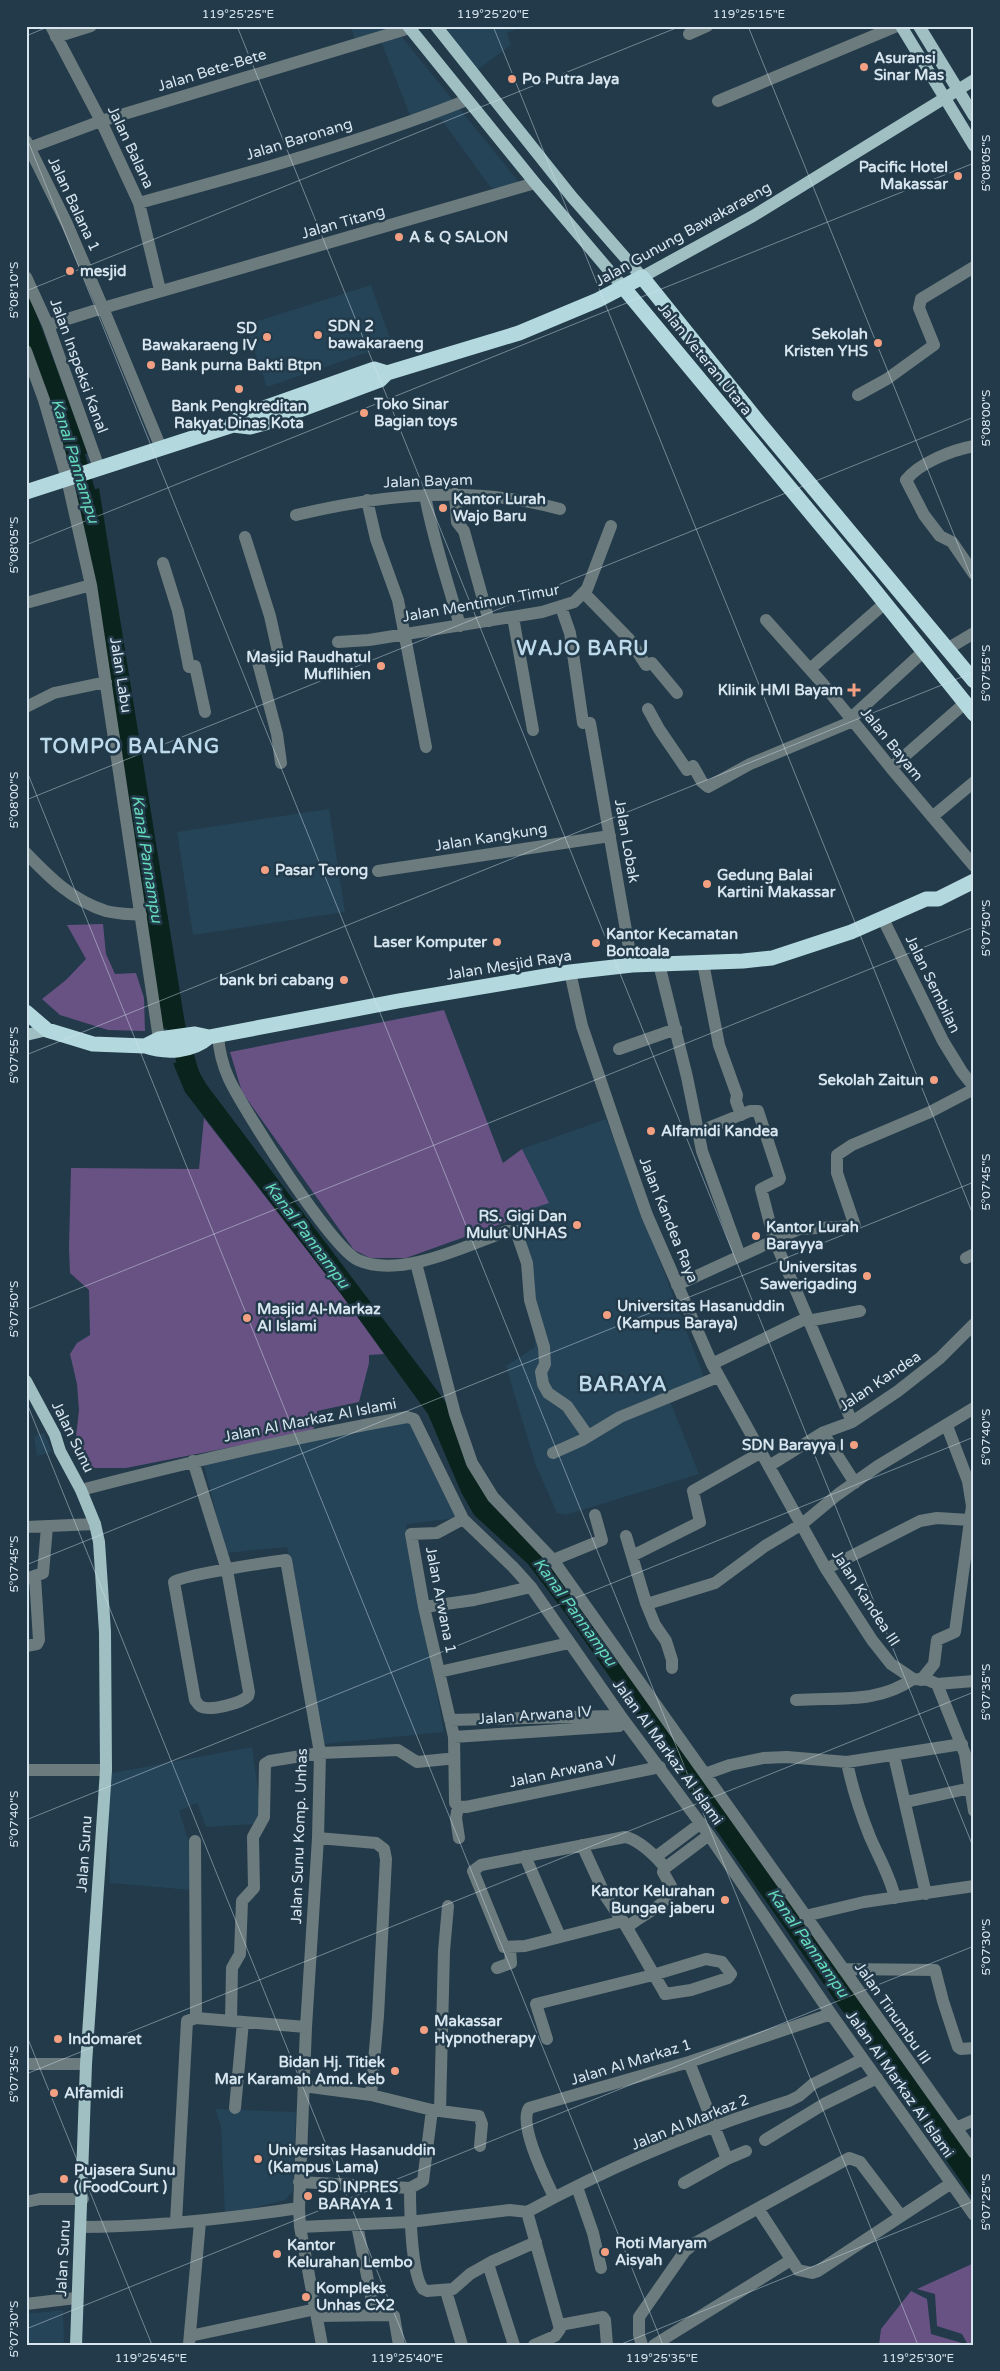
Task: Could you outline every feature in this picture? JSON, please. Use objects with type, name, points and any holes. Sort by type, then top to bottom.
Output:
[{"type":"highway","name":"Jalan Gunung Bawakaraeng","points":[[26,492],[233,425],[241,428],[265,423],[380,381],[387,373],[519,333],[598,300],[642,276]]},
{"type":"highway","name":"Jalan Veteran Utara","points":[[642,276],[760,424],[974,681]]},
{"type":"highway","name":"Jalan Veteran Utara","points":[[623,287],[970,708]]},
{"type":"highway","points":[[746,436],[760,424]]},
{"type":"highway","points":[[868,582],[882,571]]},
{"type":"highway","name":"Jalan Mesjid Raya","points":[[26,1012],[47,1030],[93,1044],[145,1046],[164,1042],[190,1041],[196,1034],[213,1036],[398,1001],[570,972],[632,965],[772,958],[829,940],[883,919],[926,899],[933,891],[974,868]]},
{"type":"highway","name":"Jalan Mesjid Raya","points":[[926,899],[938,899],[974,881]]},
{"type":"main road","name":"Jalan Veteran Utara","points":[[436,26],[515,128],[642,276]]},
{"type":"main road","points":[[901,26],[974,146]]},
{"type":"main road","points":[[919,26],[974,116]]},
{"type":"main road","name":"Jalan Veteran Utara","points":[[409,27],[535,183],[623,287]]},
{"type":"main road","name":"Jalan Gunung Bawakaraeng","points":[[642,276],[753,216],[974,80]]},
{"type":"main road","points":[[26,1035],[47,1030]]},
{"type":"main road","name":"Jalan Sunu","points":[[26,1381],[81,1490],[95,1524],[99,1542],[104,1632],[106,1770],[86,2064],[83,2199],[76,2298],[76,2345]]},
{"type":"street","points":[[53,31],[91,26]]},
{"type":"street","points":[[689,34],[707,26]]},
{"type":"street","points":[[718,101],[897,26]]},
{"type":"street","name":"Jalan Bete-Bete","points":[[27,146],[101,121],[409,27]]},
{"type":"street","name":"Jalan Balana","points":[[53,31],[101,121],[139,203],[160,290]]},
{"type":"street","name":"Jalan Baronang","points":[[139,203],[289,160],[467,100]]},
{"type":"street","name":"Jalan Balana 1","points":[[27,146],[67,224],[103,308]]},
{"type":"street","name":"Jalan Titang","points":[[160,290],[535,183]]},
{"type":"street","points":[[858,395],[887,379],[934,345],[919,308],[920,299],[974,267]]},
{"type":"street","name":"Jalan Inspeksi Kanal","points":[[26,277],[48,325],[97,469]]},
{"type":"street","points":[[48,325],[160,290]]},
{"type":"street","points":[[103,308],[161,448]]},
{"type":"street","name":"Jalan Labu","points":[[26,351],[44,400],[68,478],[91,585],[141,915],[164,1042]]},
{"type":"street","points":[[974,446],[929,463],[910,475],[906,480],[924,515],[940,536],[952,542],[974,574]]},
{"type":"street","points":[[455,494],[457,522],[464,531],[489,621]]},
{"type":"street","name":"Jalan Bayam","points":[[296,515],[367,500],[455,494],[499,496],[560,509]]},
{"type":"street","points":[[425,496],[437,550],[451,588],[460,626]]},
{"type":"street","points":[[367,500],[376,539],[398,600],[406,634],[426,748]]},
{"type":"street","points":[[611,526],[584,593],[629,639],[646,665],[652,664],[677,692]]},
{"type":"street","points":[[245,536],[278,652]]},
{"type":"street","points":[[163,563],[205,712]]},
{"type":"street","points":[[26,603],[91,585]]},
{"type":"street","name":"Jalan Mentimun Timur","points":[[338,642],[406,634],[513,617],[561,607],[574,602],[584,593]]},
{"type":"street","points":[[810,669],[885,604]]},
{"type":"street","name":"Jalan Lobak","points":[[561,607],[570,633],[586,723],[610,836],[632,965]]},
{"type":"street","points":[[513,617],[533,730]]},
{"type":"street","name":"Jalan Bayam","points":[[766,620],[810,669],[974,868]]},
{"type":"street","points":[[946,649],[974,633]]},
{"type":"street","points":[[648,709],[659,729],[687,770],[693,766],[702,782],[708,787],[750,764],[852,720],[924,651]]},
{"type":"street","points":[[256,655],[277,734],[281,763]]},
{"type":"street","points":[[26,707],[54,692],[106,682]]},
{"type":"street","points":[[891,768],[970,708]]},
{"type":"street","points":[[932,817],[974,782]]},
{"type":"street","name":"Jalan Kangkung","points":[[378,872],[610,836]]},
{"type":"street","points":[[27,853],[39,867],[75,897],[107,911],[141,915]]},
{"type":"street","name":"Jalan Sembilan","points":[[883,919],[943,1041],[974,1088]]},
{"type":"street","points":[[703,962],[719,1045],[737,1095],[736,1101],[741,1114]]},
{"type":"street","points":[[659,964],[676,1029],[705,1160],[740,1256]]},
{"type":"street","name":"Jalan Kandea Raya","points":[[570,972],[576,1006],[595,1067],[647,1215],[718,1377],[769,1466]]},
{"type":"street","points":[[619,1049],[676,1029]]},
{"type":"street","points":[[213,1036],[235,1091],[294,1184],[340,1245],[357,1260],[375,1265],[406,1266],[508,1231],[516,1231],[527,1263],[530,1300],[546,1356],[541,1372],[542,1384],[548,1393],[567,1406],[588,1436]]},
{"type":"street","points":[[677,1285],[774,1239],[805,1228],[855,1226],[835,1166],[836,1155],[852,1145],[930,1112],[974,1088]]},
{"type":"street","points":[[698,1132],[741,1114],[753,1110],[758,1111],[778,1171],[779,1180],[761,1189],[774,1239],[824,1352],[852,1422]]},
{"type":"street","name":"Jalan Tinumbu III","points":[[416,1263],[455,1414],[472,1463],[493,1497],[553,1560],[974,2153]]},
{"type":"street","points":[[712,1364],[808,1319],[860,1311]]},
{"type":"street","name":"Jalan Kandea","points":[[769,1466],[823,1433],[852,1422],[928,1369],[974,1324]]},
{"type":"street","points":[[553,1452],[588,1436],[620,1416],[718,1377]]},
{"type":"street","points":[[648,1604],[715,1583],[765,1546],[802,1524],[855,1483],[912,1444],[947,1426],[974,1408]]},
{"type":"street","name":"Jalan Al Markaz Al Islami","points":[[81,1490],[193,1461],[322,1433],[411,1417],[417,1422],[463,1519],[513,1567],[531,1588],[628,1727],[701,1823],[831,2014],[950,2184],[974,2215]]},
{"type":"street","points":[[796,1700],[880,1696],[898,1689],[917,1679],[934,1664],[937,1640],[955,1632],[972,1506],[968,1481],[947,1426]]},
{"type":"street","points":[[823,1433],[855,1483]]},
{"type":"street","points":[[632,1556],[700,1522],[693,1491],[760,1453]]},
{"type":"street","points":[[193,1461],[227,1570],[249,1692],[248,1696],[242,1701],[207,1708],[200,1706],[195,1700],[173,1584],[175,1580],[182,1577],[227,1570]]},
{"type":"street","name":"Jalan Kandea III","points":[[769,1466],[826,1569],[891,1664],[917,1679],[937,1684],[974,1681]]},
{"type":"street","points":[[553,1560],[602,1540],[595,1515]]},
{"type":"street","points":[[826,1569],[920,1521],[937,1518],[970,1520]]},
{"type":"street","name":"Jalan Arwana 1","points":[[459,1838],[456,1818],[458,1806],[454,1799],[454,1736],[424,1607],[411,1534],[438,1533],[463,1519]]},
{"type":"street","points":[[26,1527],[95,1524]]},
{"type":"street","points":[[26,1646],[37,1644],[39,1640],[31,1578],[44,1570],[47,1527]]},
{"type":"street","points":[[626,1536],[655,1625],[666,1640],[672,1660],[672,1668]]},
{"type":"street","name":"Jalan Sunu Komp. Unhas","points":[[227,1570],[286,1560],[320,1753],[318,1838],[306,2027],[298,2208],[322,2345]]},
{"type":"street","points":[[424,1607],[474,1600],[531,1588]]},
{"type":"street","points":[[439,1672],[569,1643]]},
{"type":"street","points":[[937,1684],[962,1744],[969,1769],[974,1811]]},
{"type":"street","name":"Jalan Arwana IV","points":[[450,1720],[615,1721],[454,1736]]},
{"type":"street","points":[[705,1774],[730,1765],[763,1758],[787,1757],[847,1762],[962,1744]]},
{"type":"street","points":[[235,2108],[237,2021],[232,1968],[240,1954],[242,1901],[254,1888],[253,1837],[264,1817],[263,1766],[270,1761],[320,1753],[398,1750],[417,1762],[447,1759]]},
{"type":"street","points":[[894,1756],[926,1894]]},
{"type":"street","points":[[847,1762],[853,1791],[871,1838],[890,1879],[895,1898]]},
{"type":"street","name":"Jalan Arwana V","points":[[458,1806],[472,1806],[660,1767]]},
{"type":"street","points":[[26,1770],[106,1770]]},
{"type":"street","points":[[906,1802],[971,1788]]},
{"type":"street","points":[[657,1856],[701,1823]]},
{"type":"street","points":[[665,1868],[657,1856],[632,1838],[625,1837],[480,1865],[473,1871],[501,1944],[504,1948],[510,1949],[560,1937],[625,1925],[654,1908],[668,1894],[670,1886],[663,1872],[665,1868],[709,1835]]},
{"type":"street","points":[[318,1838],[376,1843],[384,1849],[386,1859],[378,2016],[371,2095]]},
{"type":"street","points":[[176,2222],[191,2019],[195,1841]]},
{"type":"street","points":[[547,2039],[536,2004],[653,1975],[706,1959],[722,1962],[731,1974],[723,1982],[668,1995],[664,1992],[653,1975],[625,1925],[606,1897],[582,1845]]},
{"type":"street","points":[[525,1856],[560,1937]]},
{"type":"street","points":[[805,1916],[864,1902],[974,1886]]},
{"type":"street","points":[[299,2182],[410,2188],[423,2181],[436,2111],[448,1906]]},
{"type":"street","points":[[497,1968],[511,1963],[510,1949]]},
{"type":"street","points":[[843,1969],[935,1970],[944,2007],[958,2047],[961,2049],[974,2048]]},
{"type":"street","name":"Jalan Al Markaz 1","points":[[554,2198],[540,2166],[528,2129],[526,2117],[528,2109],[689,2062],[831,2014]]},
{"type":"street","points":[[191,2019],[306,2027]]},
{"type":"street","name":"Jalan Al Markaz 2","points":[[527,2212],[576,2187],[714,2126],[789,2101],[799,2096],[813,2084],[863,2059]]},
{"type":"street","points":[[689,2062],[727,2159]]},
{"type":"street","points":[[26,2064],[86,2064]]},
{"type":"street","points":[[765,2140],[824,2104],[876,2078]]},
{"type":"street","points":[[303,2086],[371,2095],[436,2111],[475,2115],[481,2118],[480,2146]]},
{"type":"street","points":[[956,2128],[974,2120]]},
{"type":"street","points":[[684,2183],[727,2159],[746,2151]]},
{"type":"street","points":[[642,2345],[639,2335],[639,2317],[676,2261],[695,2244],[759,2210],[849,2158],[860,2162],[901,2216]]},
{"type":"street","points":[[759,2210],[798,2270],[804,2272],[818,2271],[950,2184]]},
{"type":"street","points":[[576,2187],[593,2233],[601,2268]]},
{"type":"street","points":[[410,2188],[410,2222],[421,2286],[427,2290],[446,2291],[453,2289],[470,2274],[536,2242]]},
{"type":"street","points":[[26,2202],[83,2199]]},
{"type":"street","points":[[82,2226],[121,2227],[176,2222],[200,2222],[298,2208]]},
{"type":"street","points":[[300,2227],[410,2222],[464,2214],[510,2210],[527,2212],[560,2325],[558,2334],[534,2345]]},
{"type":"street","points":[[200,2222],[189,2340],[316,2312],[390,2314],[394,2316],[396,2322],[399,2345]]},
{"type":"street","points":[[357,2225],[372,2301]]},
{"type":"street","points":[[654,2345],[791,2260]]},
{"type":"street","points":[[488,2264],[514,2345]]},
{"type":"street","points":[[446,2291],[462,2345]]},
{"type":"street","points":[[26,2304],[76,2298]]},
{"type":"street","points":[[560,2325],[603,2317],[605,2320],[607,2345]]},
{"type":"shaded area","points":[[350,26],[393,26],[522,186],[491,188],[441,119],[414,125],[379,36],[356,41]]},
{"type":"shaded area","points":[[443,26],[524,26],[507,33],[511,45],[477,70]]},
{"type":"shaded area","name":"SDN 2 bawakaraeng","points":[[371,285],[392,344],[267,387],[245,325]]},
{"type":"shaded area","name":"Pasar Terong","points":[[329,809],[345,912],[193,935],[177,832]]},
{"type":"shaded area","points":[[103,924],[106,954],[115,974],[136,973],[144,998],[145,1031],[108,1030],[60,1015],[42,999],[66,980],[86,959],[67,925]]},
{"type":"shaded area","points":[[444,1010],[503,1163],[522,1149],[549,1203],[524,1211],[515,1219],[406,1258],[370,1258],[354,1250],[242,1092],[230,1052]]},
{"type":"shaded area","points":[[204,1118],[341,1294],[384,1354],[369,1355],[369,1363],[359,1402],[317,1411],[317,1423],[312,1431],[126,1468],[86,1468],[78,1462],[74,1454],[79,1410],[77,1384],[70,1354],[77,1343],[90,1335],[89,1290],[70,1273],[71,1168],[199,1169]]},
{"type":"shaded area","name":"Universitas Hasanuddin (Kampus Baraya)","points":[[606,1119],[707,1385],[670,1401],[699,1474],[566,1515],[557,1513],[535,1463],[506,1366],[535,1347],[532,1282],[515,1219],[524,1211],[529,1162],[522,1149]]},
{"type":"shaded area","points":[[412,1421],[456,1518],[406,1524],[444,1732],[324,1744],[287,1547],[226,1553],[203,1461]]},
{"type":"shaded area","points":[[44,1433],[52,1452],[37,1456],[34,1436]]},
{"type":"shaded area","points":[[252,1747],[261,1812],[257,1824],[206,1827],[197,1803],[179,1811],[189,1842],[191,1890],[110,1883],[107,1774]]},
{"type":"shaded area","name":"Universitas Hasanuddin (Kampus Lama)","points":[[215,2109],[296,2112],[293,2191],[285,2200],[225,2215],[221,2126]]},
{"type":"shaded area","points":[[974,2263],[974,2345],[968,2345],[962,2334],[937,2326],[935,2294],[917,2289]]},
{"type":"shaded area","points":[[911,2291],[927,2299],[931,2334],[964,2345],[879,2345],[881,2329]]},
{"type":"shaded area","points":[[63,2310],[64,2345],[26,2345],[26,2314]]},
{"type":"water","points":[[26,286],[88,453],[68,460],[26,340]]},
{"type":"water","points":[[99,488],[185,1024],[163,1029],[88,544],[76,496]]},
{"type":"water","points":[[193,1061],[206,1084],[448,1405],[471,1462],[550,1558],[974,2161],[974,2200],[568,1617],[528,1564],[474,1515],[461,1492],[428,1414],[341,1294],[185,1092],[173,1063]]},
{"type":"waterway","name":"Kanal Pannampu","points":[[69,433],[93,517]]},
{"type":"waterway","name":"Kanal Pannampu","points":[[169,1003],[193,1085]]},
{"type":"place","name":"Asuransi Sinar Mas","points":[[864,67]]},
{"type":"place","name":"Po Putra Jaya","points":[[512,79]]},
{"type":"place","name":"Pacific Hotel Makassar","points":[[958,176]]},
{"type":"place","name":"A & Q SALON","points":[[399,237]]},
{"type":"place","name":"mesjid","points":[[70,271]]},
{"type":"place","name":"SDN 2 bawakaraeng","points":[[318,335]]},
{"type":"place","name":"SD Bawakaraeng IV","points":[[267,337]]},
{"type":"place","name":"Sekolah Kristen YHS","points":[[878,343]]},
{"type":"place","name":"Bank purna Bakti Btpn","points":[[151,365]]},
{"type":"place","name":"Bank Pengkreditan Rakyat Dinas Kota","points":[[239,389]]},
{"type":"place","name":"Toko Sinar Bagian toys","points":[[364,413]]},
{"type":"place","name":"Kantor Lurah Wajo Baru","points":[[443,508]]},
{"type":"place","name":"Masjid Raudhatul Muflihien","points":[[381,666]]},
{"type":"place","name":"Klinik HMI Bayam","points":[[854,690]]},
{"type":"place","name":"Pasar Terong","points":[[265,870]]},
{"type":"place","name":"Gedung Balai Kartini Makassar","points":[[707,884]]},
{"type":"place","name":"Laser Komputer","points":[[497,942]]},
{"type":"place","name":"Kantor Kecamatan Bontoala","points":[[596,943]]},
{"type":"place","name":"bank bri cabang","points":[[344,980]]},
{"type":"place","name":"Sekolah Zaitun","points":[[934,1080]]},
{"type":"place","name":"Alfamidi Kandea","points":[[651,1131]]},
{"type":"place","name":"RS. Gigi Dan Mulut UNHAS","points":[[577,1225]]},
{"type":"place","name":"Kantor Lurah Barayya","points":[[756,1236]]},
{"type":"place","name":"Universitas Sawerigading","points":[[867,1276]]},
{"type":"place","name":"Universitas Hasanuddin (Kampus Baraya)","points":[[607,1315]]},
{"type":"place","name":"Masjid Al-Markaz Al Islami","points":[[247,1318]]},
{"type":"place","name":"SDN Barayya I","points":[[854,1445]]},
{"type":"place","name":"Kantor Kelurahan Bungae jaberu","points":[[725,1900]]},
{"type":"place","name":"Makassar Hypnotherapy","points":[[424,2030]]},
{"type":"place","name":"Indomaret","points":[[58,2039]]},
{"type":"place","name":"Bidan Hj. Titiek Mar Karamah Amd. Keb","points":[[395,2071]]},
{"type":"place","name":"Alfamidi","points":[[54,2093]]},
{"type":"place","name":"Universitas Hasanuddin (Kampus Lama)","points":[[258,2159]]},
{"type":"place","name":"Pujasera Sunu ( FoodCourt )","points":[[64,2179]]},
{"type":"place","name":"SD INPRES BARAYA 1","points":[[308,2196]]},
{"type":"place","name":"Roti Maryam Aisyah","points":[[605,2252]]},
{"type":"place","name":"Kantor Kelurahan Lembo","points":[[277,2254]]},
{"type":"place","name":"Kompleks Unhas CX2","points":[[306,2297]]},
{"type":"district","name":"WAJO BARU","points":[[583,649]]},
{"type":"district","name":"TOMPO BALANG","points":[[130,747]]},
{"type":"district","name":"BARAYA","points":[[623,1385]]}]
